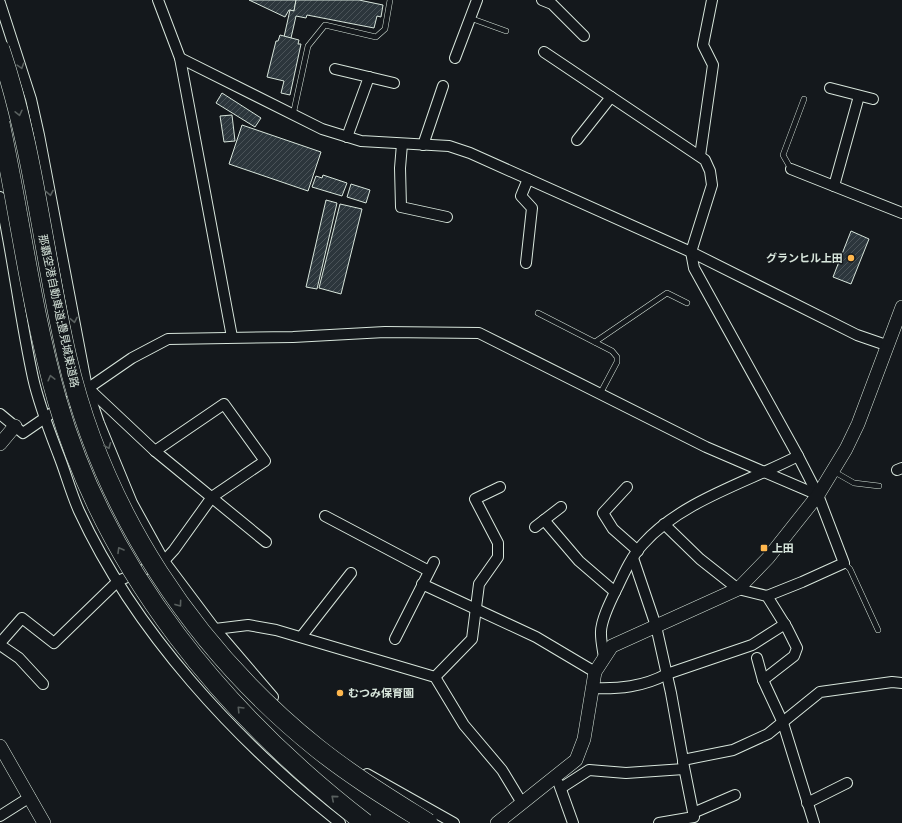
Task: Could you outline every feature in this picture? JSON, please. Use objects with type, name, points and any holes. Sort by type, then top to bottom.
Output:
[{"type":"highway","name":"那覇空港自動車道;豊見城東道路","points":[[5,49],[12,86],[29,155],[59,319],[76,392],[101,464],[136,536],[160,576],[192,621],[247,685],[294,729],[338,764],[428,823]]},
{"type":"highway","name":"那覇空港自動車道;豊見城東道路","points":[[0,123],[36,312],[56,399],[77,461],[113,538],[140,584],[165,621],[216,683],[278,748],[365,823]]},
{"type":"street","points":[[158,0],[180,58],[232,337]]},
{"type":"street","points":[[455,58],[477,0]]},
{"type":"street","points":[[542,0],[552,4],[584,36]]},
{"type":"street","points":[[700,156],[714,65],[703,45],[712,0]]},
{"type":"street","points":[[0,2],[5,49],[31,99],[87,388],[99,423],[132,502],[164,561],[215,629],[292,720],[320,744],[356,767],[454,823]]},
{"type":"street","points":[[544,52],[705,160],[710,171],[712,185],[691,252],[694,268],[818,495],[844,563],[767,596],[738,589],[700,559],[664,524]]},
{"type":"street","points":[[180,58],[322,130],[361,141],[449,146],[463,150],[691,252],[857,335],[886,345]]},
{"type":"street","points":[[335,69],[394,83]]},
{"type":"street","points":[[347,137],[369,77]]},
{"type":"street","points":[[423,145],[443,86]]},
{"type":"street","points":[[830,88],[873,99]]},
{"type":"street","points":[[834,186],[859,96]]},
{"type":"street","points":[[577,140],[612,97]]},
{"type":"street","points":[[402,144],[400,168],[401,207],[447,217]]},
{"type":"street","points":[[791,169],[902,213]]},
{"type":"street","points":[[526,263],[532,208],[521,196],[528,179]]},
{"type":"street","points":[[0,197],[33,379],[45,419],[79,511],[118,581],[170,656],[225,718],[305,795],[340,823]]},
{"type":"street","points":[[558,783],[576,760],[584,739],[594,672],[612,646],[738,589],[768,558],[818,495],[846,450],[858,424],[886,345],[902,307]]},
{"type":"street","points":[[0,414],[23,433],[132,358],[168,339],[293,337],[385,332],[479,333],[706,447],[818,495]]},
{"type":"street","points":[[87,388],[155,450],[266,542]]},
{"type":"street","points":[[44,684],[19,658],[0,644],[22,618],[54,643],[118,581],[164,561],[174,550],[212,497],[265,461],[224,404],[155,450]]},
{"type":"street","points":[[2,440],[15,426]]},
{"type":"street","points":[[604,658],[600,633],[615,592],[635,555],[664,524],[692,506],[767,472],[798,456]]},
{"type":"street","points":[[435,677],[472,639],[479,584],[498,557],[498,543],[475,500],[500,486]]},
{"type":"street","points":[[627,487],[603,513],[613,529],[635,555],[656,626],[667,674],[694,817],[659,823]]},
{"type":"street","points":[[535,527],[561,506]]},
{"type":"street","points":[[326,516],[429,571]]},
{"type":"street","points":[[544,520],[579,561],[615,592]]},
{"type":"street","points":[[395,639],[434,562]]},
{"type":"street","points":[[301,637],[351,573]]},
{"type":"street","points":[[422,584],[476,611],[536,637],[594,672]]},
{"type":"street","points":[[763,680],[794,656],[797,648],[785,624],[767,596]]},
{"type":"street","points":[[592,688],[620,689],[654,681],[667,674],[752,645],[785,624]]},
{"type":"street","points":[[215,629],[248,626],[276,630],[435,677],[464,725],[502,770],[522,803]]},
{"type":"street","points":[[757,658],[763,680],[783,723],[814,823]]},
{"type":"street","points":[[497,823],[522,803],[558,783],[589,770],[626,773],[684,765],[733,750],[768,734],[820,692],[892,682],[902,683]]},
{"type":"street","points":[[0,746],[44,823]]},
{"type":"street","points":[[558,783],[573,823]]},
{"type":"street","points":[[808,803],[847,783]]},
{"type":"street","points":[[693,813],[735,795]]},
{"type":"street","points":[[0,816],[30,797]]},
{"type":"lane","points":[[293,115],[308,46],[325,25],[376,37],[385,29],[390,0]]},
{"type":"lane","points":[[470,18],[506,31]]},
{"type":"lane","points":[[791,169],[783,155],[804,99]]},
{"type":"lane","points":[[595,342],[667,293],[686,303]]},
{"type":"lane","points":[[538,313],[612,351],[617,357],[617,362],[600,394]]},
{"type":"lane","points":[[833,471],[854,483],[879,486]]},
{"type":"lane","points":[[844,563],[850,569],[878,630]]},
{"type":"building","points":[[249,0],[296,0],[294,11],[289,10],[285,17]]},
{"type":"building","points":[[296,0],[359,0],[383,5],[381,17],[377,16],[374,28],[307,15],[306,18],[296,16],[291,38],[284,37],[290,10],[294,11]]},
{"type":"building","points":[[280,35],[299,40],[298,44],[301,44],[290,95],[281,93],[284,81],[267,77],[276,41],[278,41]]},
{"type":"building","points":[[222,93],[261,118],[255,127],[216,103]]},
{"type":"building","points":[[232,115],[235,141],[224,142],[220,116]]},
{"type":"building","points":[[242,125],[321,152],[308,191],[229,164]]},
{"type":"building","points":[[323,175],[347,183],[342,196],[312,187],[316,176],[322,178]]},
{"type":"building","points":[[351,184],[370,190],[366,203],[347,197]]},
{"type":"building","points":[[326,200],[337,203],[317,289],[306,287]]},
{"type":"building","points":[[340,204],[362,209],[341,294],[319,288]]},
{"type":"building","name":"グランヒル上田","points":[[851,231],[869,239],[851,284],[833,277]]},
{"type":"place","name":"グランヒル上田","points":[[851,258]]},
{"type":"place","name":"上田","points":[[764,548]]},
{"type":"place","name":"むつみ保育園","points":[[340,693]]}]
